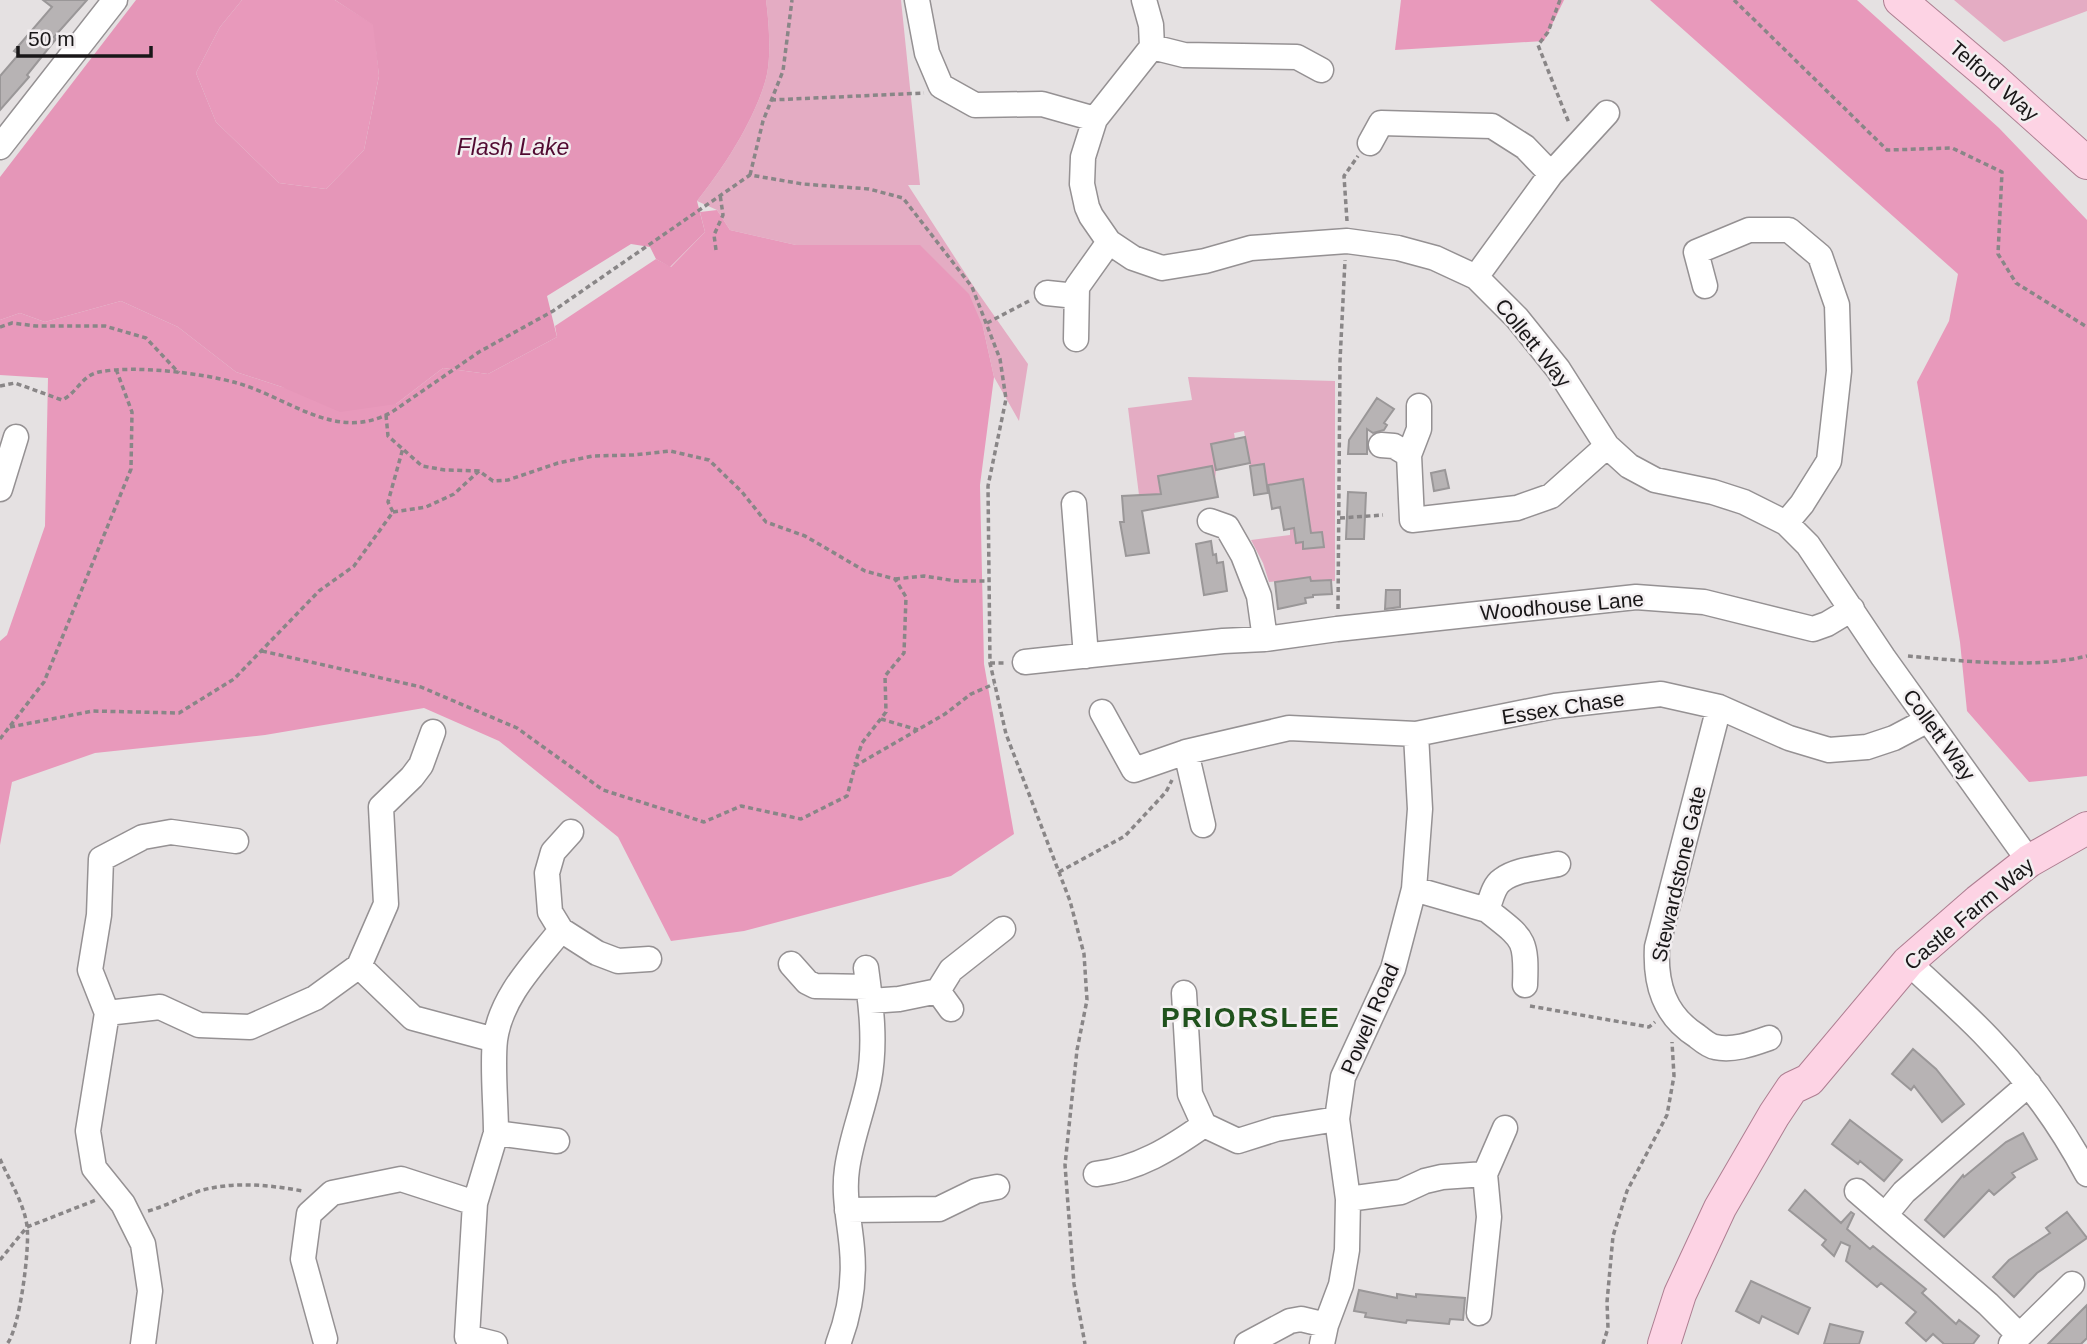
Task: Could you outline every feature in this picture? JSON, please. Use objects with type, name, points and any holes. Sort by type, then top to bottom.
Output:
[{"type":"main road","name":"Telford Way","points":[[1900,0],[2087,163]]},
{"type":"main road","name":"Castle Farm Way","points":[[1664,1344],[1681,1294],[1720,1208],[1792,1088],[1810,1080],[1908,962],[2029,861],[2087,828]]},
{"type":"main road","name":"Castle Farm Way","points":[[1683,1344],[1720,1251],[1764,1164],[1806,1100],[1810,1080]]},
{"type":"street","points":[[0,147],[115,0]]},
{"type":"street","points":[[917,0],[927,53],[941,86],[975,105],[1042,104],[1095,119]]},
{"type":"street","points":[[1144,0],[1151,25],[1152,47],[1184,55],[1297,57],[1321,70]]},
{"type":"street","name":"Collett Way","points":[[1152,47],[1095,119],[1083,157],[1082,184],[1091,216],[1109,242],[1133,258],[1162,268],[1205,261],[1251,248],[1347,241],[1398,248],[1435,258],[1476,277],[1517,318],[1558,369],[1607,446],[1629,467],[1655,480],[1713,492],[1744,502],[1786,523],[1808,545],[1883,657],[2029,861]]},
{"type":"street","points":[[1476,277],[1551,174],[1606,113]]},
{"type":"street","points":[[1370,143],[1381,123],[1492,126],[1525,147],[1551,174]]},
{"type":"street","points":[[1705,286],[1696,252],[1749,230],[1789,230],[1820,256],[1837,305],[1839,372],[1829,461],[1802,504],[1786,523]]},
{"type":"street","points":[[1076,339],[1077,288],[1109,242]]},
{"type":"street","points":[[1047,293],[1076,296]]},
{"type":"street","points":[[1419,406],[1419,429],[1396,518],[1517,508],[1551,496],[1607,446]]},
{"type":"street","points":[[0,489],[16,437]]},
{"type":"street","points":[[1381,445],[1394,446],[1409,465]]},
{"type":"street","points":[[1074,503],[1086,656]]},
{"type":"street","points":[[1224,520],[1243,555],[1259,596],[1265,639]]},
{"type":"street","name":"Woodhouse Lane","points":[[1025,662],[1265,639],[1636,597],[1704,602],[1813,629],[1827,624],[1852,608]]},
{"type":"street","name":"Essex Chase","points":[[1102,712],[1134,770],[1186,752],[1289,728],[1416,734],[1555,706],[1661,694],[1719,707],[1789,738],[1829,750],[1867,747],[1894,738],[1928,720]]},
{"type":"street","name":"Stewardstone Gate","points":[[1673,1015],[1656,972],[1657,947],[1719,707]]},
{"type":"street","points":[[107,1013],[160,1007],[199,1025],[250,1027],[315,998],[359,966],[386,904],[381,807],[421,765],[433,732]]},
{"type":"street","name":"Powell Road","points":[[1324,1334],[1340,1285],[1347,1250],[1348,1199],[1337,1119],[1343,1077],[1393,969],[1414,889],[1420,809],[1416,734]]},
{"type":"street","points":[[1186,752],[1203,825]]},
{"type":"street","points":[[143,1344],[149,1291],[143,1244],[129,1217],[94,1168],[88,1131],[94,1080],[107,1013],[90,970],[99,915],[101,859],[144,837],[171,832],[236,841]]},
{"type":"street","points":[[571,832],[553,852],[547,873],[550,912],[561,930],[608,958],[618,961],[649,958]]},
{"type":"street","points":[[1491,899],[1502,880],[1558,864]]},
{"type":"street","points":[[1414,889],[1491,899]]},
{"type":"street","points":[[1491,899],[1506,926],[1524,943],[1524,995]]},
{"type":"street","points":[[791,964],[807,982],[816,986],[868,985],[899,999],[945,1000],[951,970],[1003,929]]},
{"type":"street","points":[[495,1344],[467,1340],[475,1203],[496,1133],[495,1040],[503,1011],[516,987],[561,930]]},
{"type":"street","points":[[1908,962],[1988,1037],[2029,1084],[2071,1143],[2087,1174]]},
{"type":"street","points":[[359,966],[413,1018],[495,1040]]},
{"type":"street","points":[[838,1344],[847,1320],[854,1284],[847,1210],[847,1169],[869,1079],[872,1053],[868,985]]},
{"type":"street","points":[[1184,993],[1190,1094],[1204,1125],[1238,1141],[1276,1129],[1337,1119]]},
{"type":"street","points":[[1673,1015],[1689,1031],[1714,1047],[1741,1047],[1769,1038]]},
{"type":"street","points":[[1885,1215],[1904,1192],[2029,1084]]},
{"type":"street","points":[[1096,1174],[1116,1172],[1164,1153],[1204,1125]]},
{"type":"street","points":[[1479,1313],[1489,1217],[1485,1174],[1505,1128]]},
{"type":"street","points":[[496,1133],[557,1141]]},
{"type":"street","points":[[1348,1199],[1401,1192],[1442,1177],[1485,1174]]},
{"type":"street","points":[[325,1339],[303,1259],[309,1214],[332,1193],[401,1179],[475,1203]]},
{"type":"street","points":[[847,1210],[939,1209],[976,1191],[997,1187]]},
{"type":"street","points":[[1857,1191],[1988,1304],[2015,1340],[2072,1284]]},
{"type":"street","points":[[1247,1344],[1290,1321],[1301,1319],[1324,1334]]},
{"type":"path","points":[[750,175],[782,71],[792,0]]},
{"type":"path","points":[[1560,0],[1548,32],[1538,45],[1578,144]]},
{"type":"path","points":[[1734,0],[1887,150],[1952,148],[2002,172],[1998,254],[2016,283],[2087,327]]},
{"type":"path","points":[[771,100],[934,92],[941,86]]},
{"type":"path","points":[[1336,629],[1340,517],[1340,360],[1347,241],[1344,176],[1353,160],[1370,143]]},
{"type":"path","points":[[0,386],[15,383],[62,400],[69,397],[93,373],[116,369],[179,373],[233,382],[266,391],[297,409],[348,424],[364,423],[386,415],[450,370],[553,311],[750,175],[803,184],[869,189],[903,198],[972,287],[1000,359],[1006,398],[988,486],[990,663],[1010,747],[1070,901],[1084,954],[1087,1000],[1077,1050],[1065,1165],[1074,1284],[1085,1344]]},
{"type":"path","points":[[716,250],[714,235],[723,215],[720,194]]},
{"type":"path","points":[[987,323],[1047,293]]},
{"type":"path","points":[[0,327],[12,323],[36,326],[105,326],[146,338],[179,373]]},
{"type":"path","points":[[0,739],[44,682],[131,469],[132,412],[116,369]]},
{"type":"path","points":[[386,415],[388,436],[422,466],[479,471],[493,481],[508,480],[558,463],[593,456],[670,451],[709,460],[742,492],[766,522],[805,536],[865,571],[895,579],[924,576],[956,581],[988,581]]},
{"type":"path","points":[[393,512],[388,502],[403,448]]},
{"type":"path","points":[[10,727],[93,711],[126,714],[179,713],[234,679],[319,591],[354,566],[393,512],[426,507],[454,494],[479,471]]},
{"type":"path","points":[[1340,517],[1396,518]]},
{"type":"path","points":[[262,651],[421,687],[517,728],[603,790],[704,822],[741,806],[801,819],[847,796],[862,743],[886,712],[886,676],[904,653],[906,597],[895,579]]},
{"type":"path","points":[[1883,657],[1893,649],[1904,656],[1958,661],[2063,662],[2087,656]]},
{"type":"path","points":[[855,766],[946,714],[971,694],[994,684]]},
{"type":"path","points":[[881,719],[918,730]]},
{"type":"path","points":[[1059,872],[1125,836],[1166,792],[1186,752]]},
{"type":"path","points":[[1524,995],[1649,1027],[1673,1015],[1671,1049],[1674,1076],[1667,1115],[1626,1191],[1612,1236],[1607,1302],[1608,1328],[1603,1344]]},
{"type":"path","points":[[0,1159],[27,1227],[18,1318],[12,1338],[6,1344]]},
{"type":"path","points":[[129,1217],[170,1205],[200,1191],[252,1184],[328,1197]]},
{"type":"path","points":[[0,1260],[27,1227],[114,1194]]},
{"type":"shaded area","points":[[242,0],[335,0],[374,25],[379,76],[364,150],[326,189],[279,183],[216,122],[196,73],[220,27]]},
{"type":"shaded area","points":[[766,0],[901,0],[920,185],[908,185],[1028,364],[1019,421],[994,377],[983,327],[920,246],[796,245],[730,230],[717,210],[697,201],[736,144],[753,114],[765,82],[769,53]]},
{"type":"shaded area","points":[[1401,0],[1564,0],[1544,41],[1395,50]]},
{"type":"shaded area","points":[[1650,0],[1857,0],[1999,128],[2087,220],[2087,776],[2029,782],[1967,711],[1960,642],[1917,382],[1949,321],[1958,274]]},
{"type":"shaded area","points":[[1954,0],[2087,0],[2087,11],[2004,42]]},
{"type":"shaded area","points":[[717,210],[730,230],[796,245],[920,245],[969,294],[983,327],[994,377],[980,485],[984,664],[1014,834],[951,876],[744,931],[671,941],[618,837],[499,741],[424,708],[265,735],[95,753],[12,782],[0,845],[0,641],[7,635],[45,526],[48,378],[0,375],[0,320],[20,313],[45,322],[121,301],[178,327],[236,372],[282,387],[396,404],[443,368],[488,374],[557,337],[555,326],[656,259],[671,267],[705,232],[700,212]]},
{"type":"shaded area","points":[[1188,377],[1335,381],[1335,581],[1311,582],[1310,577],[1269,582],[1251,540],[1290,535],[1290,529],[1305,527],[1293,489],[1268,493],[1264,464],[1250,466],[1244,431],[1234,433],[1235,439],[1211,444],[1216,470],[1215,481],[1196,469],[1159,476],[1170,493],[1139,495],[1128,408],[1192,400]]},
{"type":"water","name":"Flash Lake","points":[[136,0],[242,0],[220,27],[196,73],[216,122],[279,183],[326,189],[364,150],[379,76],[373,25],[335,0],[766,0],[769,63],[765,82],[745,129],[697,201],[705,232],[670,267],[656,259],[650,247],[631,244],[547,296],[557,337],[488,374],[443,368],[396,404],[340,412],[282,387],[236,372],[178,327],[121,301],[45,322],[20,313],[0,320],[0,177]]},
{"type":"building","points":[[43,0],[87,0],[54,37],[56,39],[27,75],[29,77],[0,110],[0,76],[19,54],[14,51],[52,7]]},
{"type":"building","points":[[1377,398],[1394,409],[1384,423],[1387,425],[1384,430],[1373,433],[1367,429],[1367,454],[1348,454],[1349,440]]},
{"type":"building","points":[[1245,437],[1250,463],[1216,470],[1211,444]]},
{"type":"building","points":[[1264,464],[1268,493],[1254,495],[1250,466]]},
{"type":"building","points":[[1212,466],[1218,497],[1142,511],[1149,553],[1126,556],[1120,522],[1124,522],[1122,496],[1161,494],[1158,476]]},
{"type":"building","points":[[1445,470],[1449,488],[1434,491],[1431,473]]},
{"type":"building","points":[[1303,479],[1311,533],[1322,532],[1324,547],[1303,549],[1303,542],[1296,543],[1294,528],[1284,530],[1280,507],[1272,509],[1268,485]]},
{"type":"building","points":[[1348,492],[1366,493],[1364,539],[1346,539]]},
{"type":"building","points":[[1211,541],[1217,563],[1223,562],[1227,591],[1204,595],[1196,544]]},
{"type":"building","points":[[1310,577],[1311,581],[1331,580],[1332,594],[1313,595],[1305,598],[1306,603],[1278,609],[1275,582]]},
{"type":"building","points":[[1386,590],[1400,590],[1400,607],[1385,609]]},
{"type":"building","points":[[1913,1049],[1936,1069],[1964,1104],[1942,1122],[1914,1086],[1911,1090],[1892,1074]]},
{"type":"building","points":[[1850,1120],[1902,1160],[1884,1181],[1860,1161],[1858,1164],[1832,1144]]},
{"type":"building","points":[[2023,1133],[2037,1159],[2012,1173],[2015,1177],[1994,1195],[1989,1190],[1944,1237],[1925,1220],[1963,1175],[1964,1177],[2006,1142]]},
{"type":"building","points":[[1805,1190],[1841,1223],[1851,1212],[1854,1214],[1847,1229],[1870,1249],[1873,1246],[1926,1289],[1922,1293],[1956,1324],[1959,1320],[1979,1336],[1973,1344],[1944,1344],[1933,1334],[1926,1341],[1906,1323],[1916,1312],[1881,1283],[1877,1287],[1846,1261],[1850,1246],[1841,1242],[1834,1256],[1822,1245],[1826,1240],[1789,1210]]},
{"type":"building","points":[[2067,1212],[2087,1238],[2037,1273],[2014,1297],[1993,1277],[2009,1260],[2050,1233],[2046,1228]]},
{"type":"building","points":[[1751,1281],[1810,1308],[1798,1334],[1762,1316],[1759,1323],[1736,1311]]},
{"type":"building","points":[[1359,1290],[1397,1298],[1397,1294],[1416,1297],[1416,1294],[1465,1298],[1463,1320],[1450,1319],[1449,1324],[1407,1320],[1406,1323],[1365,1317],[1366,1313],[1354,1311]]},
{"type":"building","points":[[2087,1305],[2087,1338],[2081,1344],[2048,1344]]},
{"type":"building","points":[[1830,1324],[1863,1332],[1859,1344],[1824,1344]]},
{"type":"district","name":"PRIORSLEE","points":[[1251,1017]]}]
